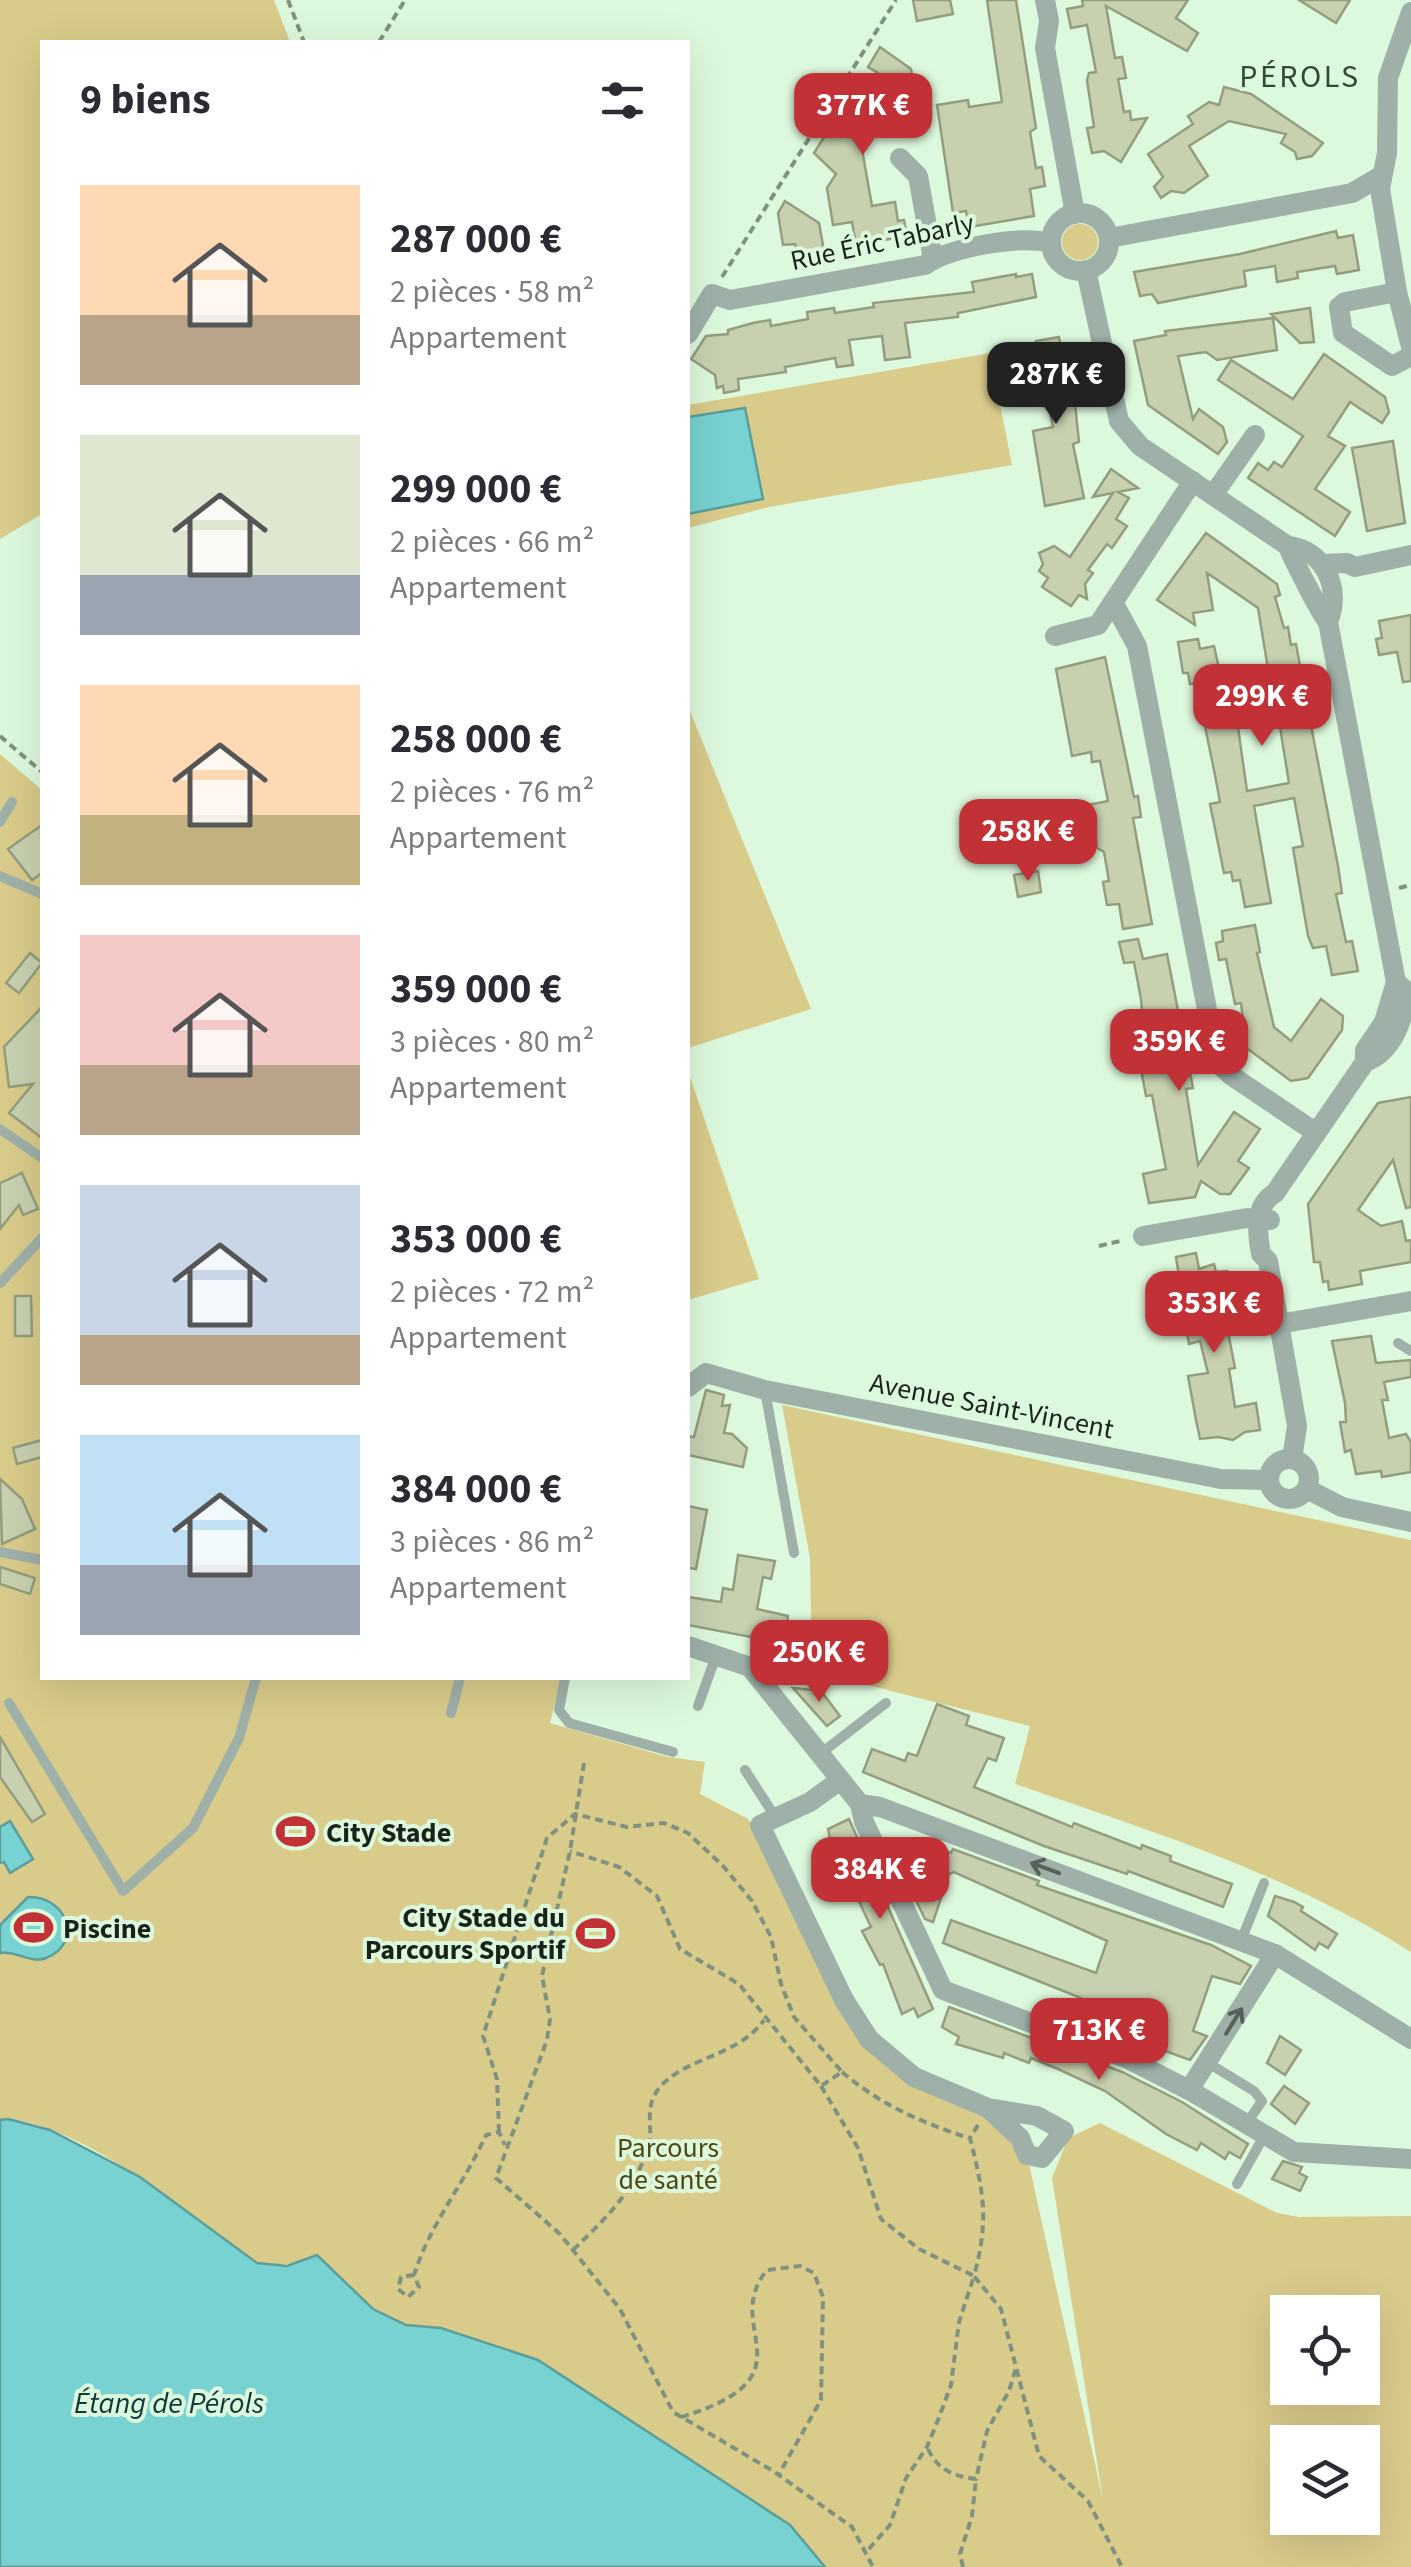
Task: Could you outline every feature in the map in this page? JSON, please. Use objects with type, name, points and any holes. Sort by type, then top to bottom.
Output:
[{"type":"street","points":[[1045,0],[1049,21],[1045,48],[1074,214]]},
{"type":"street","points":[[1411,12],[1388,78],[1387,153],[1381,176],[1381,202],[1411,347]]},
{"type":"street","points":[[900,158],[918,176],[934,258]]},
{"type":"street","points":[[1109,238],[1352,192],[1381,176]]},
{"type":"street","points":[[1074,214],[1093,216],[1109,238],[1101,262],[1076,271],[1058,261],[1051,242],[1058,224],[1074,214]]},
{"type":"street","name":"Rue Éric Tabarly","points":[[712,294],[730,300],[924,264],[941,253],[1028,239],[1051,242]]},
{"type":"street","points":[[1086,270],[1120,421],[1140,446],[1288,546],[1310,583],[1319,614],[1328,622]]},
{"type":"street","points":[[1397,292],[1345,302],[1340,307],[1343,333],[1392,366],[1411,356]]},
{"type":"street","points":[[690,331],[712,294]]},
{"type":"street","points":[[1213,495],[1255,435]]},
{"type":"street","points":[[1054,636],[1098,625],[1193,481]]},
{"type":"street","points":[[1288,546],[1301,548],[1324,564],[1332,586],[1328,622],[1396,982],[1404,990],[1400,1027],[1365,1050],[1365,1062],[1275,1193],[1266,1198],[1260,1254],[1268,1262],[1297,1426],[1292,1459]]},
{"type":"street","points":[[1310,583],[1332,586],[1355,567],[1411,555]]},
{"type":"street","points":[[1324,564],[1347,563],[1355,567]]},
{"type":"street","points":[[1310,583],[1324,564]]},
{"type":"street","points":[[1112,602],[1137,646],[1215,1052],[1221,1066],[1232,1076],[1314,1132]]},
{"type":"street","points":[[1143,1236],[1264,1219]]},
{"type":"street","points":[[1279,1324],[1411,1301]]},
{"type":"street","name":"Avenue Saint-Vincent","points":[[690,1385],[706,1372],[765,1390],[1221,1479],[1268,1480]]},
{"type":"street","points":[[1292,1459],[1308,1470],[1307,1488],[1298,1498],[1285,1499],[1274,1492],[1268,1480],[1275,1464],[1292,1459]]},
{"type":"street","points":[[1307,1488],[1342,1507],[1411,1522]]},
{"type":"street","points":[[690,1647],[750,1667],[860,1804],[864,1822],[943,1990],[1128,2059],[1294,2152],[1411,2159]]},
{"type":"street","points":[[838,1781],[810,1802],[760,1825],[844,2000],[869,2039],[914,2077],[988,2108]]},
{"type":"street","points":[[860,1804],[880,1807],[1275,1954],[1411,2039]]},
{"type":"street","points":[[1189,2090],[1275,1954]]},
{"type":"lane","points":[[0,822],[12,802]]},
{"type":"lane","points":[[0,876],[40,893]]},
{"type":"lane","points":[[0,1129],[40,1157]]},
{"type":"lane","points":[[0,1283],[40,1240]]},
{"type":"lane","points":[[1398,1343],[1411,1351]]},
{"type":"lane","points":[[765,1390],[794,1554]]},
{"type":"lane","points":[[0,1552],[40,1560]]},
{"type":"lane","points":[[698,1706],[716,1656]]},
{"type":"lane","points":[[9,1703],[124,1891],[193,1828],[238,1738],[255,1680]]},
{"type":"lane","points":[[452,1712],[460,1680]]},
{"type":"lane","points":[[566,1680],[559,1710],[569,1724],[673,1752]]},
{"type":"lane","points":[[818,1756],[886,1703]]},
{"type":"lane","points":[[744,1770],[774,1816]]},
{"type":"lane","points":[[1241,1941],[1264,1883]]},
{"type":"lane","points":[[1208,2064],[1254,2091],[1262,2101],[1238,2184]]},
{"type":"path","points":[[288,0],[303,40]]},
{"type":"path","points":[[380,40],[405,0]]},
{"type":"path","points":[[712,294],[896,0]]},
{"type":"path","points":[[0,736],[40,770]]},
{"type":"path","points":[[1099,1246],[1143,1236]]},
{"type":"path","points":[[584,1764],[570,1851],[542,1976],[550,2019],[548,2040],[496,2178],[573,2250],[620,2308],[674,2412],[779,2475],[852,2527],[873,2567]]},
{"type":"path","points":[[576,1814],[628,1827],[664,1823],[688,1833],[724,1866],[752,1901],[771,1937],[781,1984],[794,2017],[842,2072],[874,2098],[918,2122],[970,2138]]},
{"type":"path","points":[[506,2145],[499,2132],[497,2079],[484,2036],[547,1838],[576,1814]]},
{"type":"path","points":[[570,1851],[620,1867],[658,1896],[680,1948],[739,1984],[764,2020],[821,2086],[858,2148],[881,2219],[919,2249],[974,2276],[1000,2309],[1039,2456],[1088,2501],[1122,2567]]},
{"type":"path","points":[[573,2250],[624,2200],[649,2147],[647,2108],[662,2084],[752,2037],[764,2020]]},
{"type":"path","points":[[821,2086],[842,2072]]},
{"type":"path","points":[[867,2550],[890,2525],[906,2478],[927,2447],[951,2385],[960,2322],[985,2236],[982,2185],[970,2138],[988,2108]]},
{"type":"path","points":[[414,2274],[401,2277],[398,2288],[408,2297],[419,2287],[414,2274],[435,2222],[465,2181],[486,2135],[499,2132]]},
{"type":"path","points":[[681,2417],[730,2400],[754,2371],[759,2349],[753,2292],[766,2270],[800,2266],[814,2273],[823,2297],[821,2400],[779,2475]]},
{"type":"path","points":[[963,2567],[960,2554],[972,2516],[987,2432],[1016,2368]]},
{"type":"path","points":[[927,2447],[935,2464],[956,2476],[976,2479]]},
{"type":"green space","points":[[0,0],[274,0],[289,40],[40,40],[40,515],[0,539]]},
{"type":"green space","points":[[1080,224],[1093,229],[1098,242],[1093,255],[1080,260],[1067,255],[1062,242],[1067,229]]},
{"type":"green space","points":[[990,353],[1012,465],[769,507],[690,527],[690,405]]},
{"type":"green space","points":[[690,711],[811,1009],[690,1047]]},
{"type":"green space","name":"Parcours de santé","points":[[0,754],[40,788],[40,1680],[561,1680],[550,1723],[668,1757],[705,1762],[700,1794],[748,1819],[816,1940],[844,2000],[914,2077],[988,2108],[1027,2155],[1103,2500],[1052,2178],[1068,2138],[1100,2123],[1277,2213],[1299,2217],[1411,2216],[1411,2567],[825,2567],[790,2525],[538,2360],[441,2328],[406,2325],[373,2309],[317,2255],[281,2265],[258,2263],[142,2179],[53,2130],[0,2120]]},
{"type":"green space","points":[[690,1077],[759,1279],[690,1299]]},
{"type":"green space","points":[[782,1405],[1411,1540],[1411,1952],[1316,1899],[1218,1856],[1015,1784],[1030,1726],[812,1671],[810,1558]]},
{"type":"water","points":[[745,408],[763,499],[690,514],[690,417]]},
{"type":"water","name":"Piscine","points":[[10,1821],[33,1859],[10,1873],[4,1862],[0,1863],[0,1827]]},
{"type":"water","name":"Piscine","points":[[28,1897],[53,1904],[66,1922],[65,1942],[46,1958],[0,1953],[0,1925]]},
{"type":"water","name":"Étang de Pérols","points":[[0,2120],[50,2130],[140,2177],[257,2263],[287,2266],[317,2255],[373,2309],[406,2325],[441,2328],[538,2360],[790,2525],[825,2567],[0,2567]]},
{"type":"building","points":[[913,0],[950,0],[953,14],[917,21]]},
{"type":"building","points":[[987,0],[1016,0],[1036,128],[1030,132],[1036,168],[1042,167],[1045,186],[1030,189],[1034,216],[969,227],[966,211],[953,213],[937,105],[968,100],[969,107],[1002,102]]},
{"type":"building","points":[[1082,0],[1188,0],[1176,18],[1198,33],[1187,51],[1106,6],[1115,58],[1122,57],[1126,78],[1118,79],[1124,112],[1130,111],[1131,120],[1147,118],[1121,162],[1104,151],[1092,153],[1087,128],[1094,127],[1087,80],[1089,73],[1096,72],[1087,25],[1071,28],[1067,9],[1083,6]]},
{"type":"building","points":[[1299,0],[1350,0],[1336,23]]},
{"type":"building","points":[[880,47],[911,69],[912,77],[887,121],[866,125],[860,138],[872,206],[895,202],[898,221],[904,220],[907,236],[856,245],[852,222],[833,225],[827,188],[836,174],[814,153],[850,96],[870,109],[888,79],[868,67]]},
{"type":"building","points":[[1224,87],[1251,94],[1323,143],[1312,156],[1297,159],[1295,152],[1281,143],[1286,134],[1229,121],[1189,146],[1208,176],[1184,193],[1171,191],[1161,198],[1154,187],[1163,177],[1148,154],[1193,124],[1188,116],[1209,102],[1219,105]]},
{"type":"building","points":[[785,201],[819,223],[824,251],[797,255],[795,244],[783,245],[778,213]]},
{"type":"building","points":[[1336,231],[1338,238],[1353,235],[1359,270],[1337,274],[1335,266],[1297,272],[1298,278],[1277,282],[1275,266],[1244,271],[1246,286],[1158,303],[1152,294],[1140,296],[1134,272],[1240,254]]},
{"type":"building","points":[[1032,274],[1036,297],[958,313],[958,317],[905,323],[910,357],[885,360],[882,336],[849,340],[853,365],[837,367],[835,358],[785,367],[786,372],[738,379],[739,390],[724,393],[723,386],[717,388],[715,375],[691,359],[706,336],[728,334],[728,330],[753,323],[770,320],[771,326],[808,319],[807,312],[834,308],[835,313],[874,307],[873,303],[974,292],[972,282]]},
{"type":"building","points":[[1310,308],[1314,342],[1300,343],[1271,314]]},
{"type":"building","points":[[1273,318],[1277,350],[1217,360],[1206,352],[1178,356],[1193,419],[1199,409],[1223,427],[1227,442],[1218,454],[1148,405],[1134,341],[1166,335],[1165,331]]},
{"type":"building","points":[[1059,337],[1068,396],[1074,395],[1079,442],[1073,444],[1084,498],[1045,506],[1033,431],[1053,427],[1044,386],[1035,387],[1030,353],[1036,341]]},
{"type":"building","points":[[1324,354],[1385,397],[1389,412],[1382,423],[1350,402],[1328,436],[1345,446],[1315,489],[1350,512],[1335,536],[1248,478],[1258,463],[1268,470],[1274,462],[1282,467],[1303,436],[1218,380],[1231,360],[1293,399]]},
{"type":"building","points":[[1393,441],[1405,523],[1367,531],[1352,448]]},
{"type":"building","points":[[1111,469],[1138,488],[1118,492],[1129,498],[1116,519],[1127,526],[1112,548],[1107,544],[1088,570],[1093,573],[1085,584],[1087,599],[1079,595],[1071,606],[1042,587],[1048,578],[1039,571],[1043,564],[1039,553],[1054,546],[1070,557],[1113,493],[1093,497]]},
{"type":"building","points":[[1206,533],[1277,584],[1280,595],[1275,597],[1284,628],[1288,627],[1291,645],[1296,644],[1301,671],[1310,670],[1312,683],[1303,684],[1338,866],[1342,893],[1336,894],[1346,942],[1352,941],[1358,971],[1332,975],[1326,946],[1313,948],[1308,936],[1293,848],[1303,846],[1294,798],[1254,806],[1271,903],[1245,907],[1240,880],[1233,881],[1231,872],[1224,873],[1210,804],[1220,802],[1215,775],[1196,683],[1190,684],[1188,673],[1183,673],[1178,642],[1198,639],[1200,649],[1214,646],[1223,687],[1232,685],[1247,791],[1289,783],[1274,690],[1261,693],[1258,676],[1269,675],[1258,608],[1207,573],[1213,610],[1193,613],[1195,625],[1157,600]]},
{"type":"building","points":[[1411,615],[1411,681],[1403,682],[1397,652],[1379,655],[1376,639],[1382,638],[1379,621]]},
{"type":"building","points":[[1105,657],[1134,797],[1138,796],[1141,817],[1133,818],[1152,924],[1123,929],[1119,904],[1107,905],[1103,882],[1109,881],[1104,852],[1097,848],[1088,805],[1108,801],[1100,761],[1092,762],[1091,752],[1072,756],[1056,669]]},
{"type":"building","points":[[40,826],[40,874],[32,880],[8,849]]},
{"type":"building","points":[[1038,871],[1041,892],[1018,897],[1014,875]]},
{"type":"building","points":[[1255,925],[1260,952],[1257,953],[1274,1027],[1291,1041],[1321,999],[1343,1016],[1342,1030],[1308,1078],[1291,1081],[1233,1038],[1245,1034],[1241,1003],[1235,1004],[1226,959],[1219,960],[1216,943],[1223,941],[1222,931]]},
{"type":"building","points":[[1138,939],[1143,959],[1167,954],[1193,1088],[1186,1089],[1198,1165],[1234,1112],[1260,1129],[1238,1161],[1249,1168],[1230,1194],[1220,1194],[1201,1181],[1195,1197],[1149,1203],[1143,1174],[1166,1169],[1152,1095],[1146,1096],[1140,1064],[1146,1063],[1134,962],[1124,963],[1119,942]]},
{"type":"building","points":[[30,953],[40,961],[19,993],[6,983]]},
{"type":"building","points":[[40,1009],[40,1136],[9,1113],[33,1084],[9,1087],[4,1047]]},
{"type":"building","points":[[1411,1097],[1411,1207],[1406,1208],[1393,1160],[1358,1210],[1381,1226],[1402,1221],[1406,1241],[1411,1240],[1411,1262],[1360,1271],[1362,1284],[1329,1290],[1328,1281],[1323,1282],[1320,1262],[1314,1262],[1308,1204],[1378,1103]]},
{"type":"building","points":[[22,1173],[38,1209],[23,1215],[19,1205],[0,1229],[0,1183]]},
{"type":"building","points":[[1196,1253],[1199,1269],[1214,1264],[1216,1272],[1227,1271],[1231,1294],[1221,1296],[1235,1368],[1229,1369],[1235,1407],[1256,1403],[1260,1430],[1245,1432],[1233,1440],[1200,1439],[1196,1420],[1188,1376],[1208,1373],[1200,1341],[1189,1344],[1183,1312],[1196,1310],[1190,1274],[1179,1276],[1176,1257]]},
{"type":"building","points":[[15,1296],[31,1296],[32,1336],[15,1336]]},
{"type":"building","points":[[1371,1336],[1376,1363],[1411,1360],[1411,1377],[1384,1382],[1388,1400],[1382,1400],[1389,1438],[1406,1434],[1411,1442],[1411,1472],[1382,1477],[1381,1471],[1356,1474],[1351,1450],[1345,1452],[1340,1422],[1346,1422],[1345,1403],[1332,1341]]},
{"type":"building","points":[[706,1390],[724,1395],[722,1406],[730,1405],[724,1433],[732,1434],[747,1448],[743,1467],[690,1455],[690,1436],[694,1437]]},
{"type":"building","points":[[40,1441],[40,1458],[17,1464],[13,1448]]},
{"type":"building","points":[[0,1479],[22,1499],[35,1529],[2,1544]]},
{"type":"building","points":[[690,1506],[707,1510],[696,1569],[690,1568]]},
{"type":"building","points":[[738,1555],[775,1561],[771,1579],[763,1577],[757,1609],[788,1616],[782,1643],[690,1625],[690,1597],[721,1602],[723,1588],[733,1590]]},
{"type":"building","points":[[0,1567],[35,1578],[30,1594],[0,1584]]},
{"type":"building","points":[[793,1688],[821,1691],[840,1716],[827,1726]]},
{"type":"building","points":[[937,1704],[969,1716],[966,1725],[1004,1738],[996,1761],[988,1758],[974,1787],[1072,1827],[1074,1823],[1141,1849],[1142,1845],[1171,1856],[1170,1861],[1232,1884],[1223,1907],[1128,1871],[1127,1874],[1044,1846],[863,1772],[872,1749],[905,1761],[908,1753],[917,1756]]},
{"type":"building","points":[[0,1737],[45,1814],[32,1822],[0,1777]]},
{"type":"building","points":[[849,1819],[933,2009],[918,2017],[914,2008],[902,2014],[883,1964],[880,1965],[862,1931],[871,1927],[828,1829]]},
{"type":"building","points":[[918,1840],[951,1853],[953,1849],[1039,1881],[1037,1885],[1211,1945],[1251,1966],[1240,1984],[1212,1976],[1193,2031],[1207,2036],[1190,2060],[1127,2037],[1117,2033],[1111,2024],[1075,2012],[1081,1998],[943,1943],[951,1920],[1096,1973],[1107,1941],[954,1872],[949,1874],[933,1922],[925,1919],[913,1894],[921,1872],[908,1864]]},
{"type":"building","points":[[1275,1896],[1303,1907],[1301,1911],[1337,1934],[1328,1948],[1319,1943],[1315,1950],[1268,1916]]},
{"type":"building","points":[[949,2007],[1122,2072],[1182,2102],[1248,2144],[1240,2158],[1229,2152],[1225,2159],[1201,2143],[1197,2150],[1166,2134],[1105,2091],[1058,2069],[1031,2058],[1029,2063],[1004,2053],[1003,2058],[956,2044],[959,2037],[942,2027]]},
{"type":"building","points":[[1280,2036],[1301,2050],[1285,2075],[1267,2063]]},
{"type":"building","points":[[1284,2086],[1309,2103],[1295,2124],[1271,2104]]},
{"type":"building","points":[[1283,2161],[1302,2167],[1299,2173],[1307,2177],[1300,2191],[1272,2179]]},
{"type":"place","name":"City Stade","points":[[296,1832]]},
{"type":"place","name":"Piscine","points":[[33,1928]]},
{"type":"place","name":"City Stade du Parcours Sportif","points":[[595,1933]]},
{"type":"district","name":"PÉROLS","points":[[1300,76]]}]
